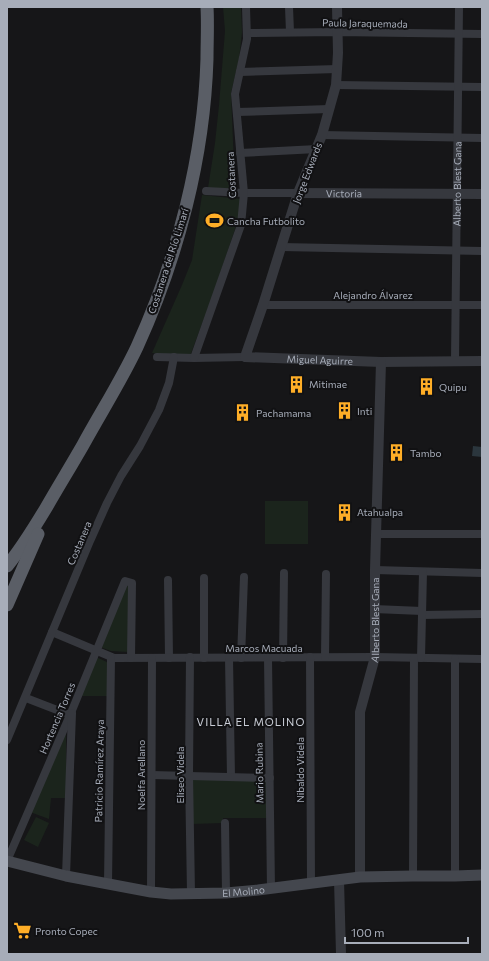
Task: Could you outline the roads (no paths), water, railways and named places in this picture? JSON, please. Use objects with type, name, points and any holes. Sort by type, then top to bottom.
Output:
[{"type":"highway","name":"Costanera del Río Limarí","points":[[7,566],[27,539],[118,383],[137,347],[158,296],[176,241],[192,180],[200,133],[204,105],[206,69],[207,7]]},
{"type":"highway","name":"Costanera del Río Limarí","points":[[7,606],[34,542],[67,472]]},
{"type":"main road","name":"El Molino","points":[[7,861],[66,876],[151,892],[171,894],[226,893],[360,877],[482,875]]},
{"type":"street","name":"Costanera","points":[[194,358],[241,225],[244,193],[235,94],[247,39],[246,7]]},
{"type":"street","points":[[289,7],[290,32]]},
{"type":"street","name":"Jorge Edwards","points":[[245,358],[298,193],[322,135],[336,85],[337,7]]},
{"type":"street","name":"Alberto Blest Gana","points":[[455,360],[459,7]]},
{"type":"street","name":"Paula Jaraquemada","points":[[247,33],[337,32],[482,34]]},
{"type":"street","points":[[240,72],[337,69]]},
{"type":"street","points":[[336,85],[482,87]]},
{"type":"street","points":[[237,112],[329,109]]},
{"type":"street","points":[[322,135],[482,138]]},
{"type":"street","points":[[240,152],[316,149]]},
{"type":"street","name":"Victoria","points":[[206,191],[244,193],[482,194]]},
{"type":"street","points":[[281,247],[482,251]]},
{"type":"street","name":"Alejandro Álvarez","points":[[263,305],[482,305]]},
{"type":"street","name":"Miguel Aguirre","points":[[157,357],[381,362],[455,360],[482,361]]},
{"type":"street","name":"Costanera","points":[[7,740],[26,698],[90,541],[107,504],[121,476],[140,446],[159,410],[169,383],[174,358]]},
{"type":"street","name":"Alberto Blest Gana","points":[[360,877],[360,712],[375,657],[374,609],[381,362]]},
{"type":"street","points":[[376,534],[482,534]]},
{"type":"street","points":[[375,570],[482,573]]},
{"type":"street","points":[[413,876],[417,658],[422,613],[423,572]]},
{"type":"street","points":[[283,658],[284,573]]},
{"type":"street","points":[[325,657],[326,574]]},
{"type":"street","points":[[241,658],[244,577]]},
{"type":"street","points":[[204,578],[204,658]]},
{"type":"street","points":[[168,580],[169,658]]},
{"type":"street","name":"Hortencia Torres","points":[[7,861],[125,581],[132,583],[131,658]]},
{"type":"street","points":[[374,609],[422,613],[482,614]]},
{"type":"street","name":"Marcos Macuada","points":[[52,632],[111,658],[375,657],[482,659]]},
{"type":"street","name":"Nibaldo Videla","points":[[310,657],[311,883]]},
{"type":"street","name":"Patricio Ramírez Araya","points":[[108,884],[111,658]]},
{"type":"street","name":"Noelfa Arellano","points":[[151,892],[152,658]]},
{"type":"street","name":"Eliseo Videla","points":[[190,658],[191,893]]},
{"type":"street","points":[[229,658],[231,777]]},
{"type":"street","name":"Mario Rubina","points":[[268,658],[271,888]]},
{"type":"street","points":[[455,659],[455,876]]},
{"type":"street","points":[[26,698],[71,712],[66,876]]},
{"type":"street","points":[[152,775],[270,778]]},
{"type":"street","points":[[225,823],[226,893]]},
{"type":"street","points":[[339,880],[341,954]]},
{"type":"place","name":"Cancha Futbolito","points":[[214,221]]},
{"type":"place","name":"Mitimae","points":[[296,384]]},
{"type":"place","name":"Quipu","points":[[426,387]]},
{"type":"place","name":"Inti","points":[[344,411]]},
{"type":"place","name":"Pachamama","points":[[243,413]]},
{"type":"place","name":"Tambo","points":[[397,453]]},
{"type":"place","name":"Atahualpa","points":[[344,512]]},
{"type":"place","name":"Pronto Copec","points":[[22,931]]},
{"type":"district","name":"VILLA EL MOLINO","points":[[251,721]]}]
